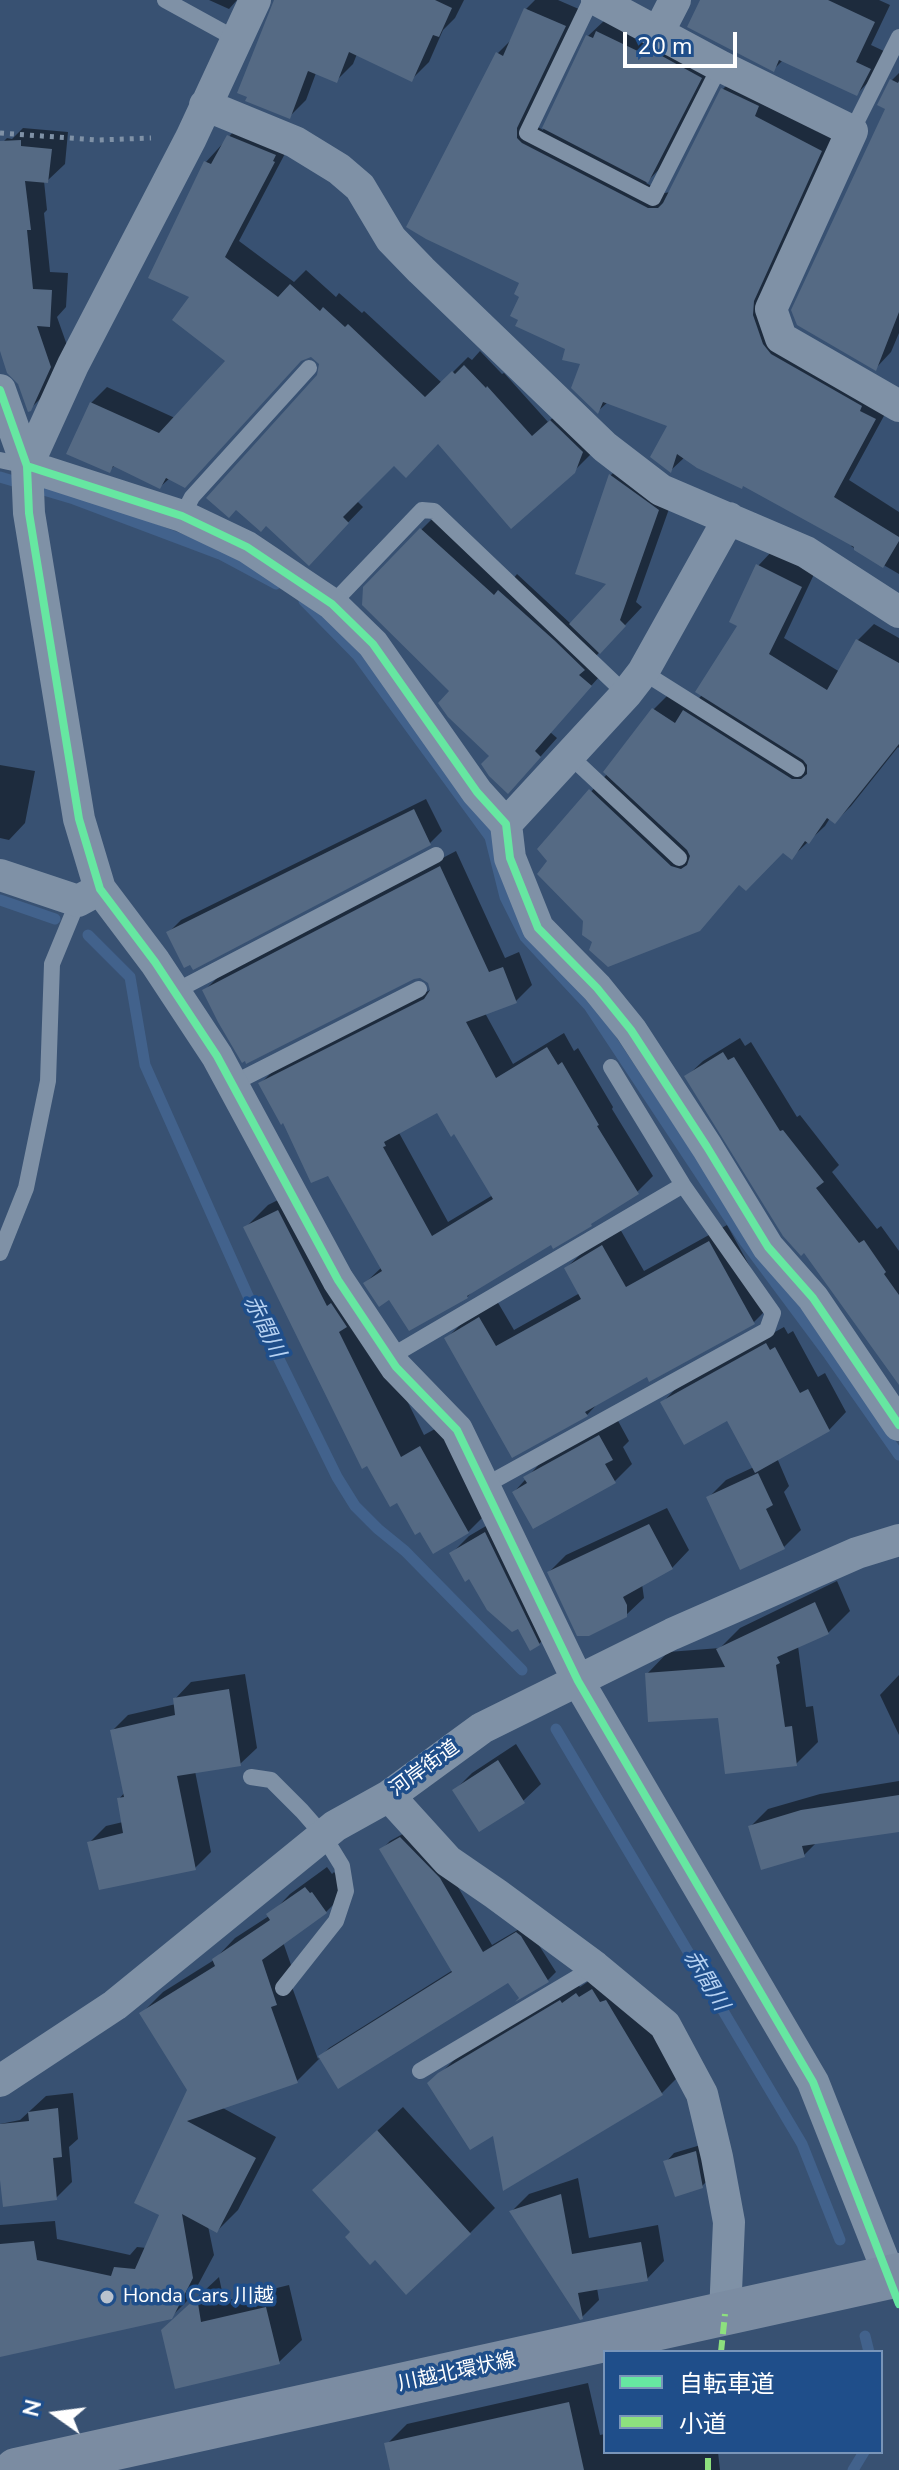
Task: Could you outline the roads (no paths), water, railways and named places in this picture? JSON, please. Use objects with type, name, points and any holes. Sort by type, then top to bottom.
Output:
[{"type":"main road","name":"川越北環状線","points":[[16,2470],[894,2276]]},
{"type":"street","points":[[14,463],[73,365],[191,138],[255,0]]},
{"type":"street","points":[[597,0],[720,66],[852,131],[771,309],[781,338],[899,405]]},
{"type":"street","points":[[659,31],[675,0]]},
{"type":"street","points":[[205,105],[295,142],[339,169],[360,187],[391,239],[421,270],[605,447],[661,490],[806,552],[899,612]]},
{"type":"street","points":[[0,390],[14,463],[29,513],[89,895]]},
{"type":"street","points":[[14,463],[182,516],[247,547],[332,604],[373,644],[477,792],[506,824],[510,858],[538,928],[597,988],[631,1030],[768,1247],[813,1298],[899,1425]]},
{"type":"street","points":[[506,824],[634,683],[729,518]]},
{"type":"street","points":[[0,875],[89,895],[155,962],[217,1056],[338,1280],[396,1367],[457,1430],[578,1681],[813,2082],[894,2276]]},
{"type":"street","name":"河岸街道","points":[[0,2081],[115,2005],[335,1826],[389,1796],[482,1728],[672,1634],[857,1553],[899,1540]]},
{"type":"street","points":[[389,1796],[448,1861],[595,1967],[665,2025],[702,2094],[717,2157],[729,2222],[725,2314]]},
{"type":"lane","points":[[165,0],[236,39]]},
{"type":"lane","points":[[591,0],[527,133],[653,198],[720,66]]},
{"type":"lane","points":[[852,131],[899,37]]},
{"type":"lane","points":[[182,516],[192,497],[309,368]]},
{"type":"lane","points":[[332,604],[422,510],[434,511],[634,683],[797,769]]},
{"type":"lane","points":[[570,756],[679,858]]},
{"type":"lane","points":[[174,992],[436,855]]},
{"type":"lane","points":[[0,1253],[26,1188],[48,1081],[52,964],[89,895]]},
{"type":"lane","points":[[232,1084],[419,989]]},
{"type":"lane","points":[[484,1486],[767,1330],[773,1313],[683,1185],[611,1067]]},
{"type":"lane","points":[[390,1357],[683,1185]]},
{"type":"lane","points":[[251,1777],[271,1780],[323,1835],[342,1866],[346,1891],[336,1921],[283,1988]]},
{"type":"lane","points":[[420,2071],[595,1967]]},
{"type":"waterway","points":[[0,477],[74,499],[220,554],[276,584]]},
{"type":"waterway","points":[[304,601],[358,656],[490,837],[505,897],[525,937],[589,1006],[745,1242],[899,1455]]},
{"type":"waterway","name":"赤間川","points":[[0,900],[55,919]]},
{"type":"waterway","name":"赤間川","points":[[88,935],[130,977],[145,1065],[248,1296],[337,1477],[355,1506],[405,1551],[522,1670]]},
{"type":"waterway","name":"赤間川","points":[[556,1729],[802,2144],[840,2240]]},
{"type":"waterway","name":"赤間川","points":[[865,2336],[868,2350]]},
{"type":"waterway","name":"赤間川","points":[[853,2470],[863,2454]]},
{"type":"place","name":"Honda Cars 川越","points":[[107,2297]]}]
